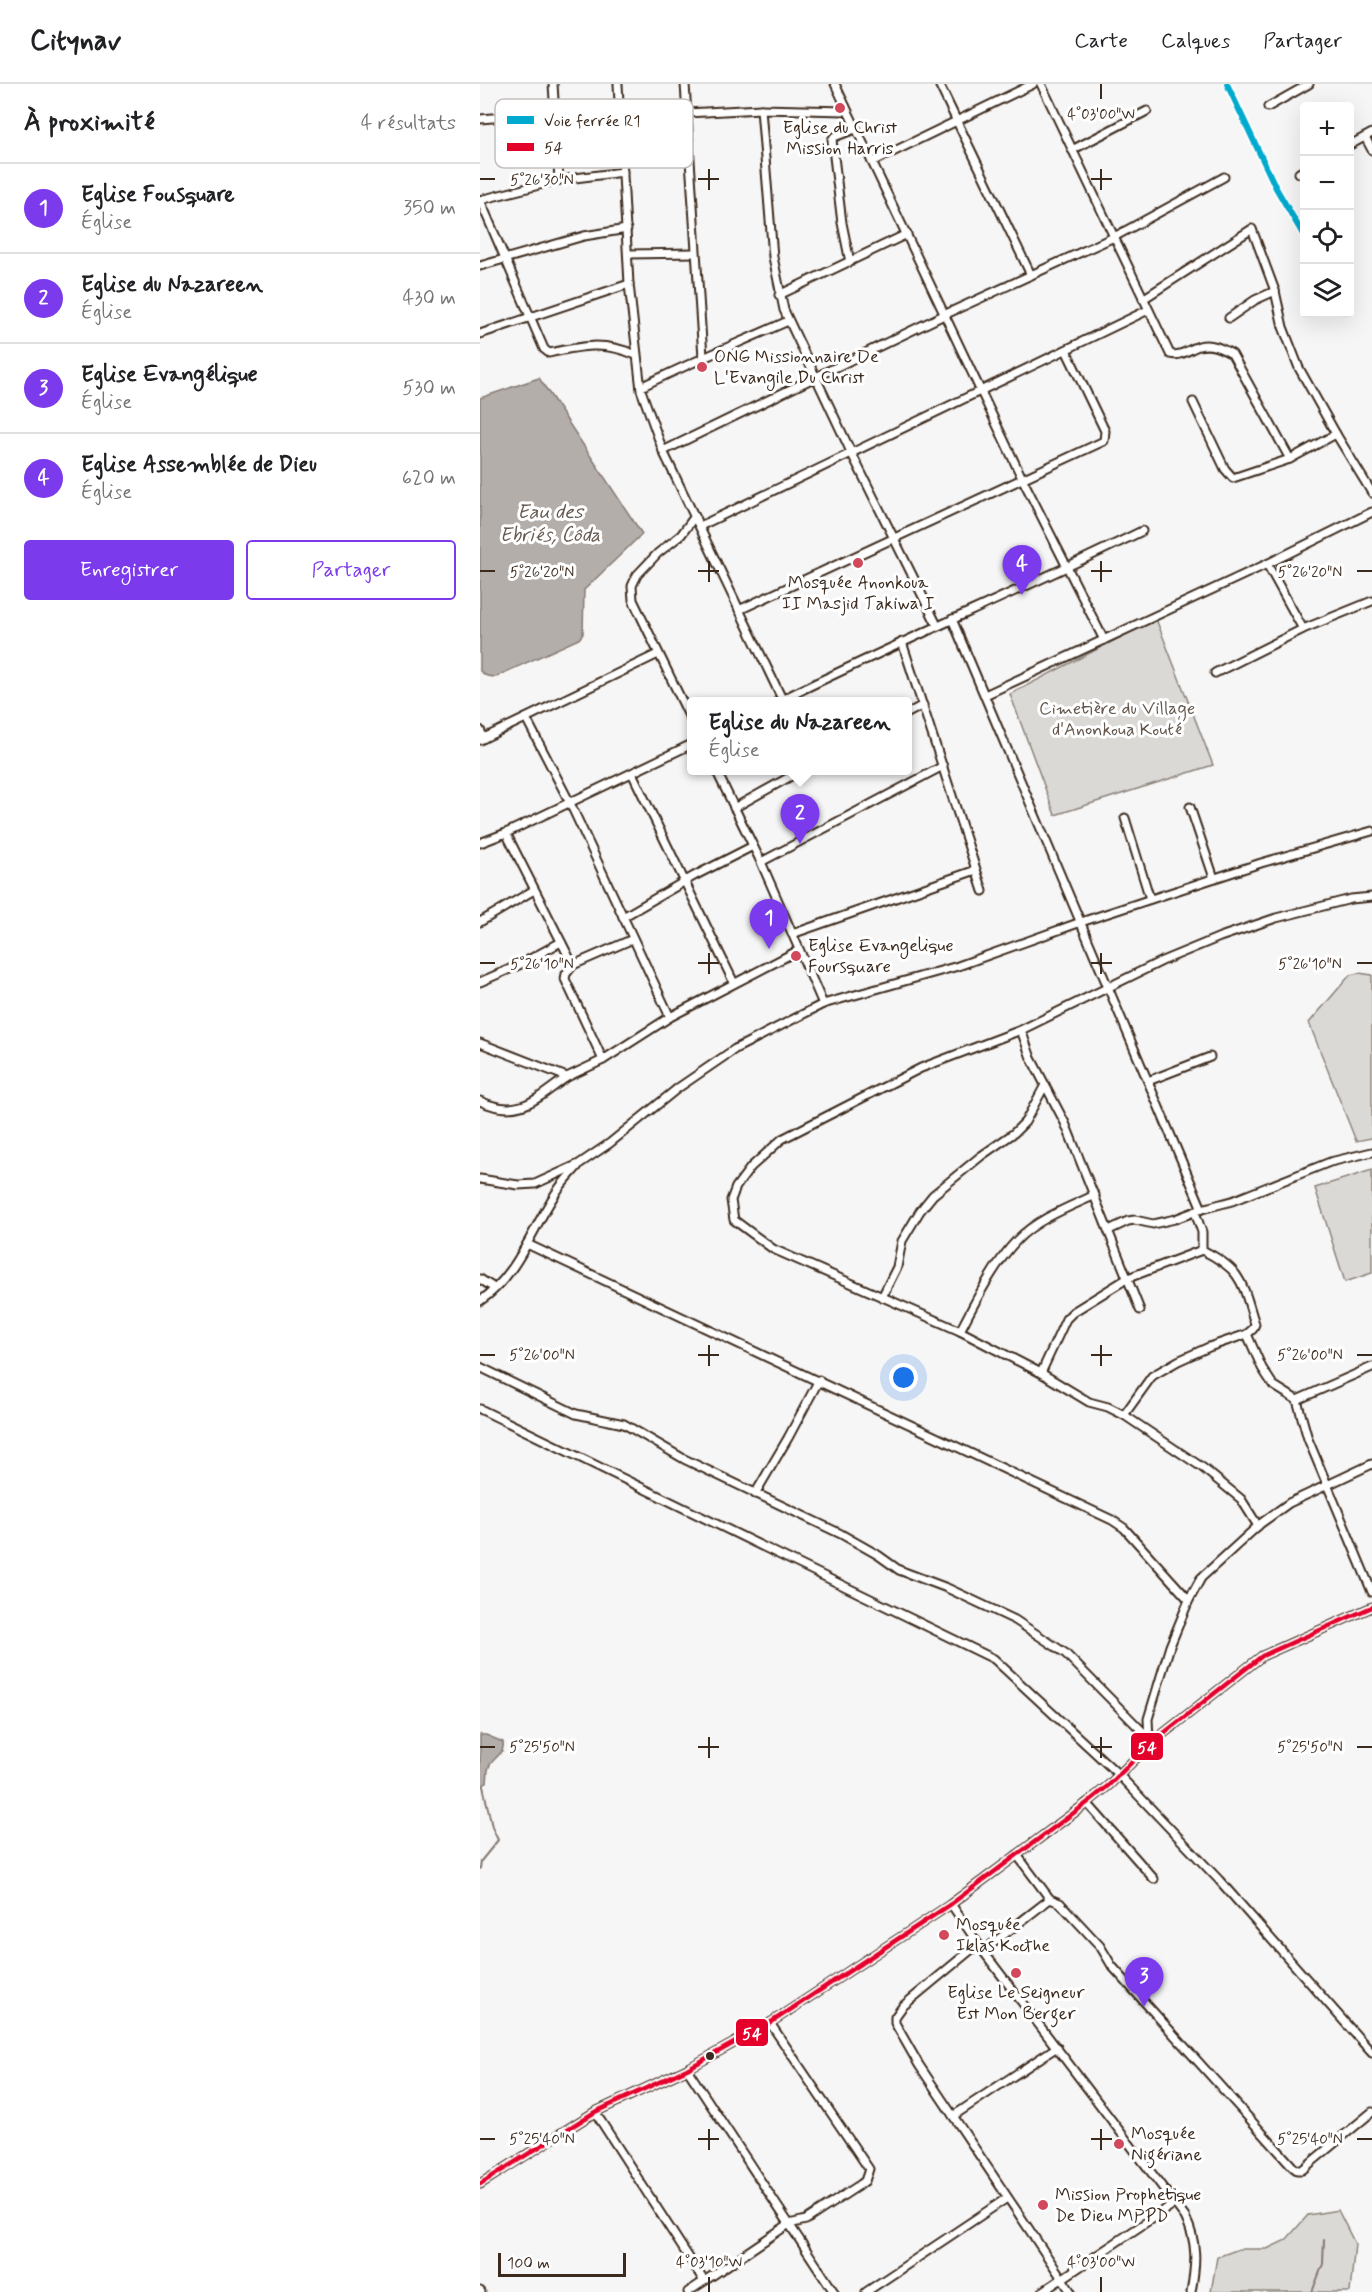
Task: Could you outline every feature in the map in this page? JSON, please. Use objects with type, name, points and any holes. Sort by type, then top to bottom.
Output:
[{"type":"street","points":[[554,84],[555,99]]},
{"type":"street","points":[[618,84],[619,99]]},
{"type":"street","points":[[685,84],[686,99]]},
{"type":"street","points":[[835,84],[1022,478],[1104,640]]},
{"type":"street","points":[[939,84],[1032,275]]},
{"type":"street","points":[[872,162],[1033,84]]},
{"type":"street","points":[[1041,84],[1170,354],[1176,355],[1200,346],[1217,346],[1232,354],[1290,459]]},
{"type":"street","points":[[1268,107],[1309,84]]},
{"type":"street","points":[[693,113],[761,110],[846,111]]},
{"type":"street","points":[[761,110],[773,257],[780,295],[788,321],[937,625]]},
{"type":"street","points":[[1072,150],[1147,111]]},
{"type":"street","points":[[480,119],[495,118]]},
{"type":"street","points":[[850,262],[842,223],[832,140],[834,137],[855,129]]},
{"type":"street","points":[[1354,143],[1372,133]]},
{"type":"street","points":[[1365,137],[1372,150]]},
{"type":"street","points":[[558,168],[559,180]]},
{"type":"street","points":[[623,168],[629,284],[641,387],[663,451],[779,697]]},
{"type":"street","points":[[690,168],[703,357]]},
{"type":"street","points":[[623,172],[559,180],[480,200],[544,349],[549,353],[572,348],[610,346],[636,355]]},
{"type":"street","points":[[663,451],[1114,237],[1224,177]]},
{"type":"street","points":[[480,266],[584,236],[627,229]]},
{"type":"street","points":[[1143,299],[1251,229],[1275,291],[1283,327],[1299,368],[1372,493]]},
{"type":"street","points":[[780,295],[907,234]]},
{"type":"street","points":[[628,254],[695,253]]},
{"type":"street","points":[[480,334],[629,284]]},
{"type":"street","points":[[1229,318],[1255,300],[1275,291]]},
{"type":"street","points":[[700,526],[1148,310]]},
{"type":"street","points":[[641,387],[703,357],[725,350],[788,321]]},
{"type":"street","points":[[739,610],[1104,441],[1105,431],[1066,350]]},
{"type":"street","points":[[1193,402],[1225,469],[1233,478],[1290,459],[1336,434]]},
{"type":"street","points":[[985,695],[1267,564],[1372,512]]},
{"type":"street","points":[[687,712],[633,600],[632,586],[637,575],[681,535],[695,516]]},
{"type":"street","points":[[786,697],[1142,531]]},
{"type":"street","points":[[1267,564],[1303,629]]},
{"type":"street","points":[[1215,673],[1303,629],[1372,602]]},
{"type":"street","points":[[952,619],[1148,1081],[1199,1210],[1202,1250]]},
{"type":"street","points":[[902,642],[983,891]]},
{"type":"street","points":[[480,730],[482,739],[658,654]]},
{"type":"street","points":[[912,711],[923,705]]},
{"type":"street","points":[[526,718],[570,803],[670,1017]]},
{"type":"street","points":[[480,843],[506,833],[687,746]]},
{"type":"street","points":[[761,862],[943,766]]},
{"type":"street","points":[[632,773],[734,983]]},
{"type":"street","points":[[718,775],[761,862],[823,1004]]},
{"type":"street","points":[[734,808],[795,775]]},
{"type":"street","points":[[1190,807],[1214,878]]},
{"type":"street","points":[[1125,818],[1150,899]]},
{"type":"street","points":[[480,1179],[518,1185],[535,1184],[579,1164],[610,1143],[678,1088],[735,1049],[823,1004],[958,966],[1214,878],[1372,831]]},
{"type":"street","points":[[506,833],[573,965]]},
{"type":"street","points":[[623,917],[753,846]]},
{"type":"street","points":[[792,934],[976,870]]},
{"type":"street","points":[[480,922],[534,890]]},
{"type":"street","points":[[1258,1526],[1242,1499],[1203,1468],[1124,1415],[1108,1407],[1089,1402],[1041,1373],[960,1331],[773,1250],[734,1220],[731,1200],[736,1187],[751,1167],[782,1139],[921,1068],[1021,1030],[1162,961],[1245,928],[1351,899],[1372,897]]},
{"type":"street","points":[[603,1060],[565,979],[566,974],[573,965],[633,939]]},
{"type":"street","points":[[480,982],[519,965],[561,942]]},
{"type":"street","points":[[480,1101],[504,1109],[521,1107],[567,1077],[603,1060],[670,1017],[799,950]]},
{"type":"street","points":[[1021,1030],[1031,1058],[1059,1109],[1140,1310]]},
{"type":"street","points":[[480,1043],[567,1077]]},
{"type":"street","points":[[1148,1081],[1210,1057]]},
{"type":"street","points":[[882,1297],[897,1267],[902,1241],[920,1211],[939,1190],[1014,1133],[1025,1122],[1045,1086]]},
{"type":"street","points":[[1109,1230],[1128,1221],[1161,1224],[1232,1201],[1330,1162],[1372,1152]]},
{"type":"street","points":[[480,1300],[494,1288],[517,1261],[559,1188],[579,1164]]},
{"type":"street","points":[[960,1331],[982,1289],[1018,1240],[1039,1223],[1095,1195]]},
{"type":"street","points":[[527,1244],[1112,1520],[1124,1528],[1189,1600]]},
{"type":"street","points":[[1041,1373],[1066,1319],[1073,1312],[1128,1278],[1202,1250],[1237,1274],[1255,1324],[1253,1329],[1247,1334],[1209,1347],[1158,1372],[1152,1376],[1124,1415]]},
{"type":"street","points":[[480,1279],[494,1288]]},
{"type":"street","points":[[1247,1334],[1262,1368],[1273,1385],[1297,1400],[1308,1439],[1372,1592]]},
{"type":"street","points":[[480,1367],[576,1414],[624,1424],[684,1459],[841,1534],[899,1570],[948,1588],[1015,1620],[1065,1653],[1150,1741]]},
{"type":"street","points":[[1297,1400],[1372,1368]]},
{"type":"street","points":[[755,1494],[819,1380]]},
{"type":"street","points":[[480,1409],[994,1659],[1119,1775],[1219,1880],[1372,2053]]},
{"type":"street","points":[[1150,1741],[1148,1719],[1170,1646],[1189,1600],[1202,1578],[1258,1526],[1289,1503],[1372,1464]]},
{"type":"street","points":[[480,2184],[595,2112],[687,2069],[770,2023],[951,1904],[1087,1803],[1119,1775],[1150,1741],[1262,1656],[1372,1607]]},
{"type":"street","points":[[1087,1803],[1154,1879]]},
{"type":"street","points":[[1017,1855],[1050,1899],[1060,1903],[1100,1946],[1112,1966],[1297,2170],[1302,2170],[1372,2112]]},
{"type":"street","points":[[983,1951],[1050,1899]]},
{"type":"street","points":[[951,1904],[983,1951],[1193,2231],[1196,2249],[1191,2292]]},
{"type":"street","points":[[978,1944],[903,2006],[895,2017],[895,2023],[919,2065],[1071,2292]]},
{"type":"street","points":[[688,2292],[789,2223],[806,2220],[861,2184],[865,2181],[869,2169],[770,2023]]},
{"type":"street","points":[[953,2116],[1057,2047]]},
{"type":"street","points":[[687,2069],[834,2292]]},
{"type":"street","points":[[595,2112],[704,2281]]},
{"type":"street","points":[[866,2292],[1007,2198]]},
{"type":"street","points":[[1042,2292],[1175,2204]]},
{"type":"green space","name":"Cimetière du Village d'Anonkoua Kouté","points":[[1156,619],[1213,765],[1055,815],[1010,694]]},
{"type":"green space","points":[[1359,973],[1372,975],[1372,1138],[1356,1141],[1309,1023],[1350,975]]},
{"type":"green space","points":[[1372,1170],[1372,1273],[1345,1282],[1315,1188]]},
{"type":"green space","points":[[1338,2210],[1355,2244],[1350,2292],[1211,2292],[1217,2257],[1239,2249],[1267,2249],[1286,2240],[1308,2215]]},
{"type":"water","name":"Eau des Ebriés, Côda","points":[[539,378],[642,534],[584,590],[583,634],[579,639],[495,677],[487,676],[480,671],[480,398]]},
{"type":"water","points":[[480,1735],[503,1742],[501,1753],[489,1767],[487,1782],[483,1786],[480,1786]]},
{"type":"waterway","points":[[480,1869],[481,1861],[498,1840],[492,1827],[483,1786]]},
{"type":"waterway","points":[[1312,2292],[1323,2264],[1324,2239]]},
{"type":"rail line","name":"R1","points":[[1227,84],[1276,188],[1300,229]]},
{"type":"transit line","name":"54","points":[[480,2184],[595,2112],[687,2069],[770,2023],[951,1904],[1087,1803],[1109,1785],[1150,1744],[1262,1656],[1372,1607]]},
{"type":"place","name":"Eglise du Christ Mission Harris","points":[[840,108]]},
{"type":"place","name":"ONG Missionnaire De L'Evangile Du Christ","points":[[702,367]]},
{"type":"place","name":"Mosquée Anonkoua II Masjid Takiwa I","points":[[858,563]]},
{"type":"place","name":"Eglise Assemblée de Dieu","points":[[1022,595]]},
{"type":"place","name":"Eglise du Nazareen","points":[[800,844]]},
{"type":"place","name":"Eglise Fousquare","points":[[769,949]]},
{"type":"place","name":"Eglise Evangelique Foursquare","points":[[796,956]]},
{"type":"place","name":"Mosquée Iklas Kocthe","points":[[944,1935]]},
{"type":"place","name":"Eglise Le Seigneur Est Mon Berger","points":[[1016,1973]]},
{"type":"place","name":"Eglise Evangélique","points":[[1144,2007]]},
{"type":"place","name":"Mosquée Nigériane","points":[[1119,2144]]},
{"type":"place","name":"Mission Prophetique De Dieu MPPD","points":[[1043,2205]]}]
